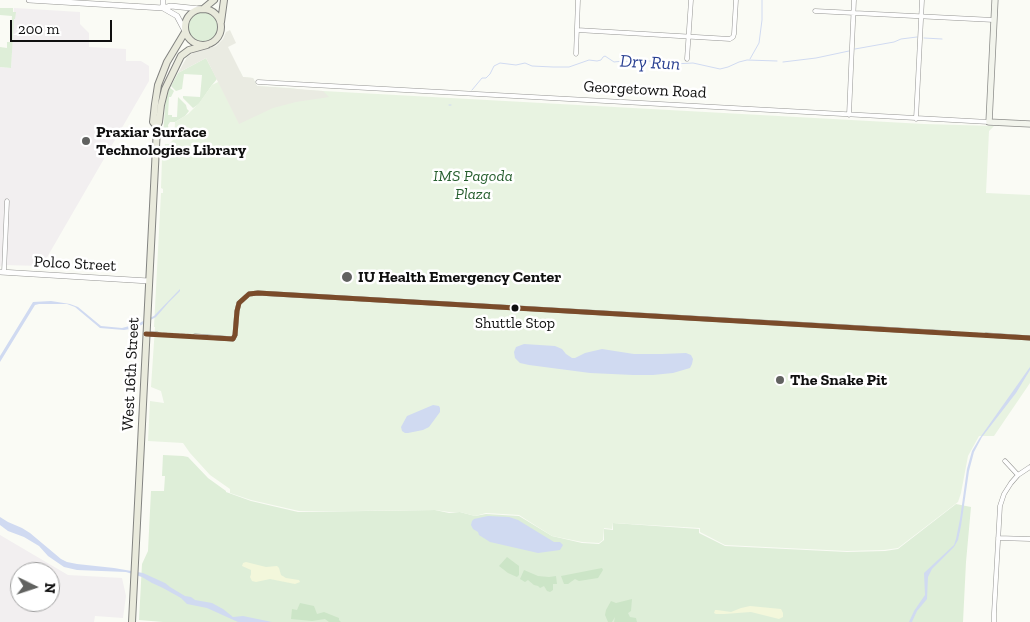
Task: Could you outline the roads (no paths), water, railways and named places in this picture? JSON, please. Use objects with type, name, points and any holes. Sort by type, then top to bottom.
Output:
[{"type":"main road","points":[[214,0],[202,9],[195,11],[185,22],[187,36],[192,42],[199,45],[207,45],[219,36],[224,0]]},
{"type":"main road","points":[[989,122],[996,0]]},
{"type":"main road","points":[[202,9],[217,16],[221,28]]},
{"type":"main road","name":"West 16th Street","points":[[157,127],[153,122],[158,85],[167,62],[185,31]]},
{"type":"main road","name":"West 16th Street","points":[[132,622],[157,127],[165,89],[182,56],[188,50],[207,45]]},
{"type":"main road","name":"Georgetown Road","points":[[989,122],[1030,124]]},
{"type":"street","points":[[29,0],[97,2],[163,8],[171,6],[202,9]]},
{"type":"street","points":[[163,0],[163,8]]},
{"type":"street","points":[[576,54],[578,0]]},
{"type":"street","points":[[687,59],[691,0]]},
{"type":"street","points":[[577,30],[729,39],[733,38],[734,34],[736,0]]},
{"type":"street","points":[[849,115],[854,0]]},
{"type":"street","points":[[916,118],[922,0]]},
{"type":"street","points":[[163,8],[177,16],[185,31]]},
{"type":"street","points":[[816,11],[994,20]]},
{"type":"street","name":"Georgetown Road","points":[[258,82],[989,122]]},
{"type":"street","points":[[2,272],[8,201]]},
{"type":"street","name":"Polco Street","points":[[2,272],[149,281]]},
{"type":"street","points":[[195,336],[234,339],[236,311],[239,303],[249,294],[258,293],[950,333]]},
{"type":"street","points":[[146,334],[157,334]]},
{"type":"street","points":[[986,335],[1030,338]]},
{"type":"street","points":[[1005,461],[1018,476]]},
{"type":"street","points":[[994,622],[1001,501],[1008,487],[1030,467]]},
{"type":"street","points":[[998,538],[1030,539]]},
{"type":"water","points":[[180,289],[156,317],[136,328],[124,330],[100,328],[75,307],[67,304],[35,305],[0,362],[0,356],[33,302],[51,301],[70,304],[78,307],[101,326],[122,328],[137,324],[154,316]]},
{"type":"water","points":[[524,344],[555,346],[562,349],[572,358],[602,349],[634,354],[686,353],[691,355],[693,359],[690,368],[673,373],[633,375],[590,373],[520,363],[515,358],[514,352],[516,347]]},
{"type":"water","points":[[1030,367],[1016,393],[982,437],[974,452],[969,471],[958,540],[954,547],[932,569],[928,577],[927,599],[917,611],[912,622],[909,622],[925,595],[924,573],[954,545],[960,519],[967,469],[972,451]]},
{"type":"water","points":[[433,405],[439,406],[440,412],[429,427],[408,433],[402,431],[401,427],[407,416]]},
{"type":"water","points":[[488,516],[509,517],[518,520],[554,542],[560,542],[563,545],[560,550],[538,553],[490,542],[479,535],[471,525],[474,519]]},
{"type":"water","points":[[0,517],[22,528],[67,562],[143,573],[165,583],[185,596],[212,603],[233,617],[243,616],[272,622],[238,622],[207,608],[187,604],[181,598],[163,588],[142,577],[126,572],[77,570],[64,567],[60,562],[48,556],[39,546],[0,525]]},
{"type":"waterway","name":"Dry Run","points":[[750,59],[759,43],[762,0]]},
{"type":"waterway","points":[[855,49],[917,37]]},
{"type":"waterway","points":[[924,38],[942,39]]},
{"type":"waterway","points":[[783,62],[849,51]]},
{"type":"waterway","name":"Dry Run","points":[[472,90],[482,78],[486,78],[490,74],[494,66],[500,63],[569,67],[589,60],[601,60],[605,56],[614,62],[641,60],[673,64],[693,63],[720,69],[747,60],[777,61]]},
{"type":"tunnel","points":[[950,333],[986,335]]},
{"type":"tunnel","points":[[157,334],[195,336]]},
{"type":"place","name":"Praxiar Surface Technologies Library","points":[[86,141]]},
{"type":"place","name":"IU Health Emergency Center","points":[[347,277]]},
{"type":"place","name":"Shuttle Stop","points":[[515,308]]},
{"type":"place","name":"The Snake Pit","points":[[780,380]]},
{"type":"park label","name":"IMS Pagoda Plaza","points":[[473,185]]}]
